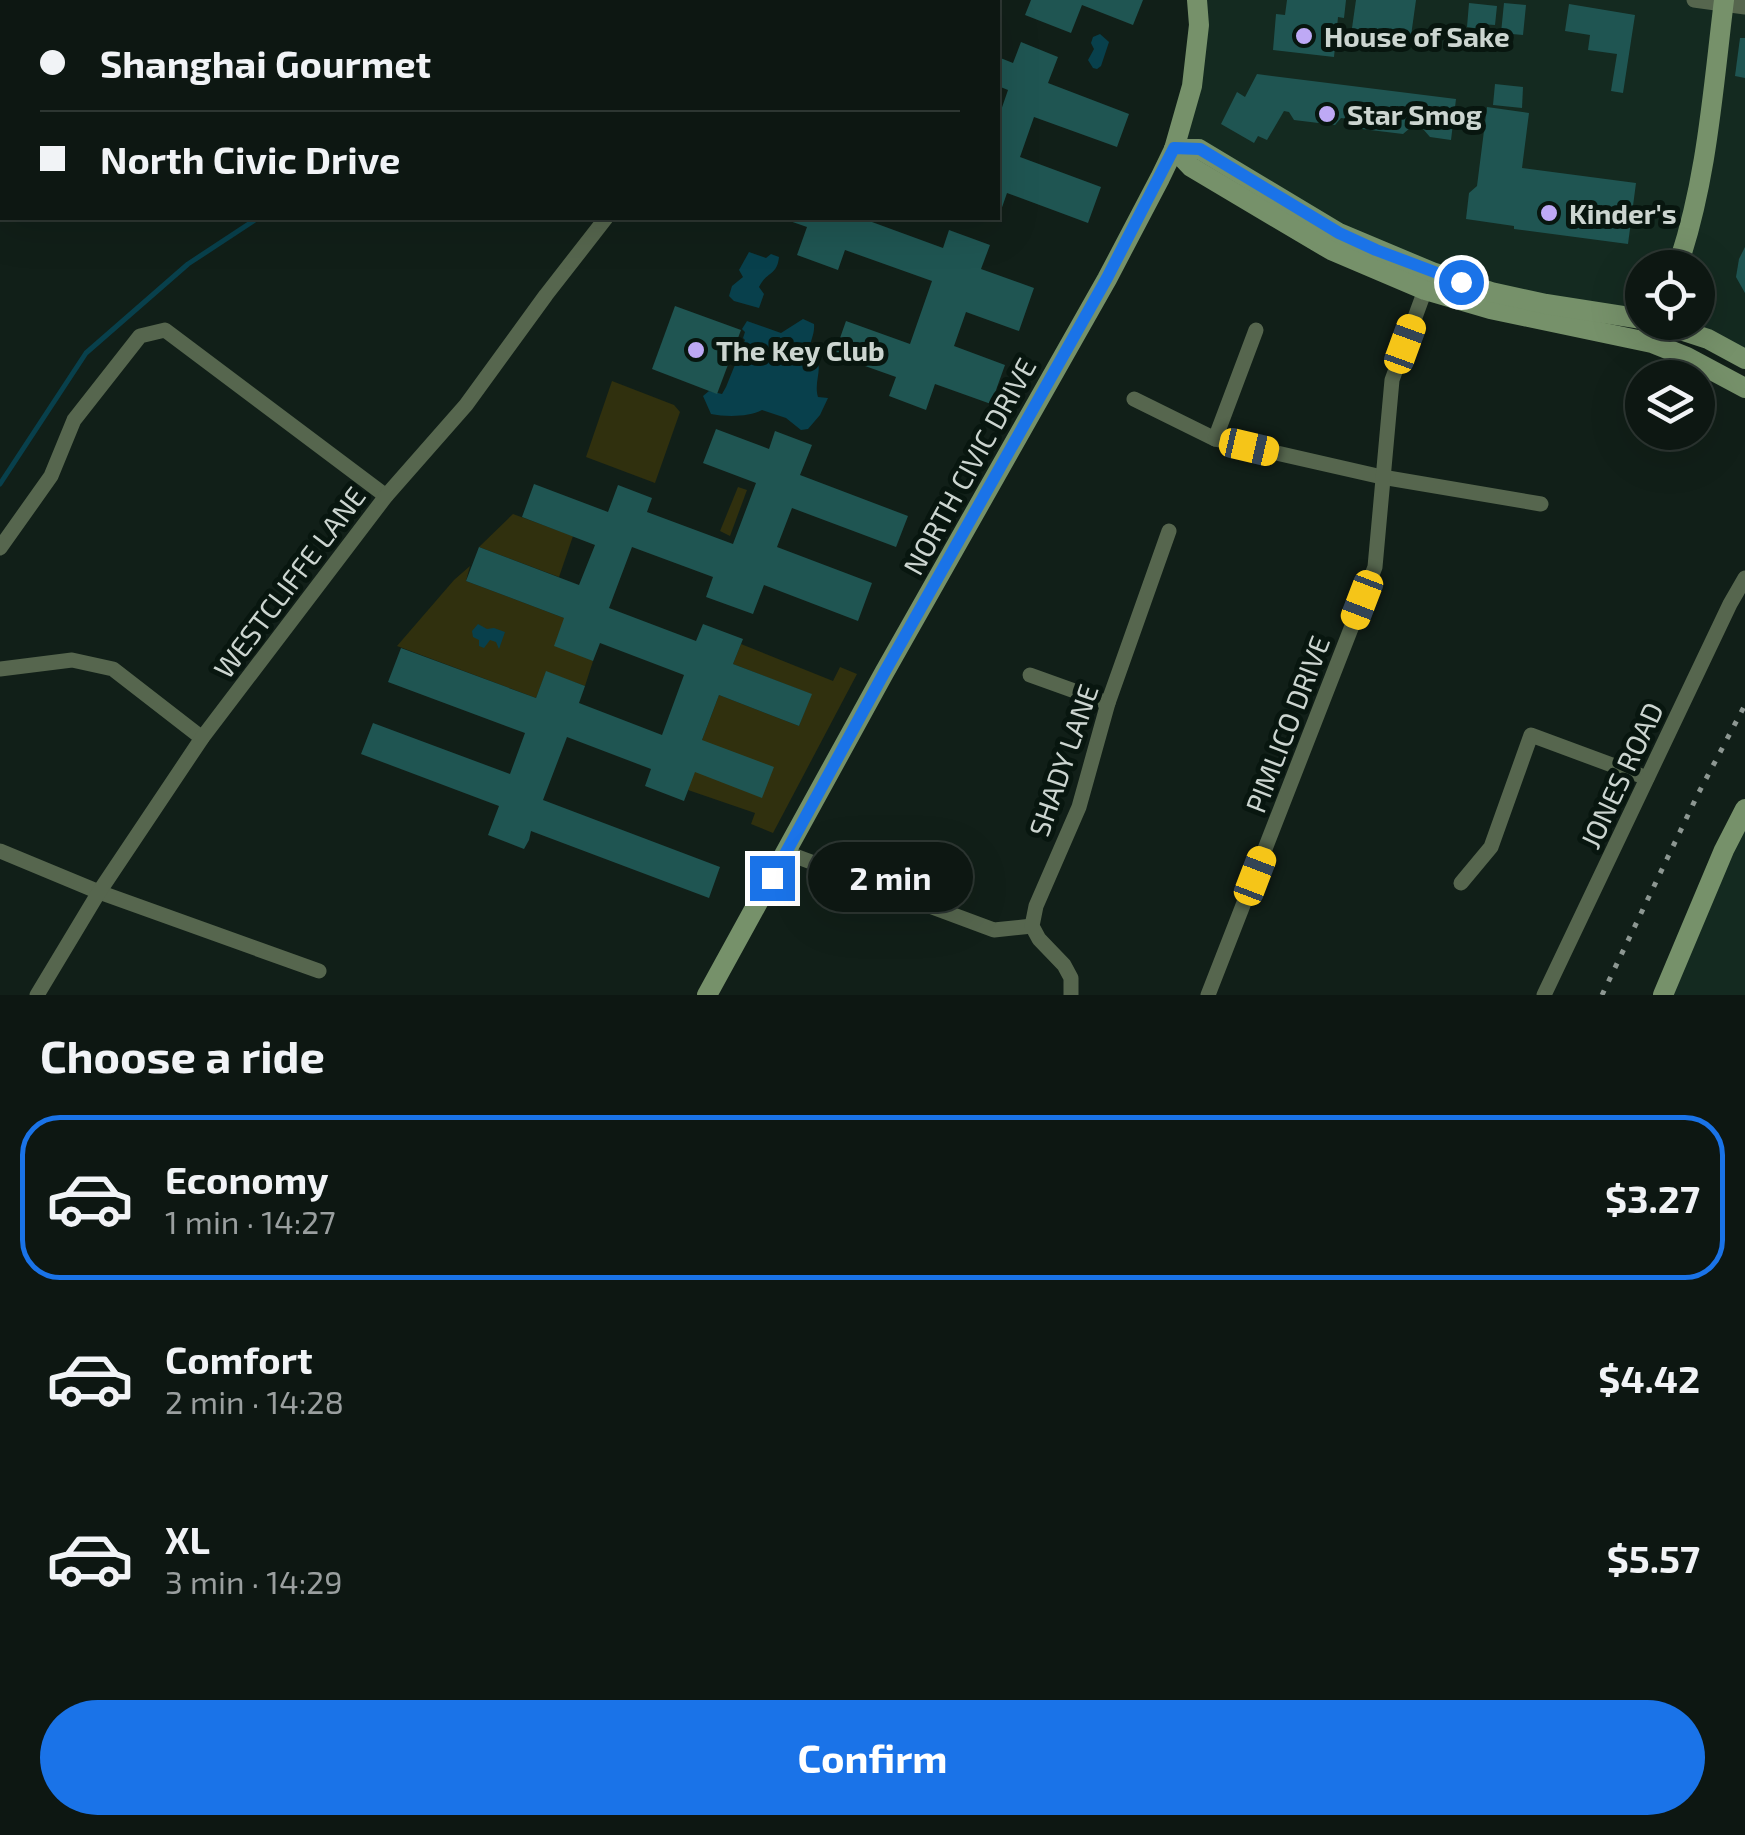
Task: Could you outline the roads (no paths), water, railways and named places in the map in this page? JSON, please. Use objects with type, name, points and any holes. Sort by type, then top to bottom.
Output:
[{"type":"street","name":"NORTH CIVIC DRIVE","points":[[707,995],[1107,278],[1174,148],[1192,86],[1198,0]]},
{"type":"street","points":[[1694,0],[1745,8]]},
{"type":"street","points":[[1684,250],[1702,172],[1724,2]]},
{"type":"street","points":[[1174,148],[1191,167],[1331,250],[1425,290],[1490,309],[1625,324]]},
{"type":"street","points":[[1174,148],[1200,149],[1339,233],[1432,272],[1491,292],[1625,316]]},
{"type":"street","name":"WESTCLIFFE LANE","points":[[37,995],[99,892],[202,738],[386,496],[466,405],[604,220]]},
{"type":"street","name":"PIMLICO DRIVE","points":[[1208,995],[1375,567],[1392,380],[1425,290]]},
{"type":"street","points":[[0,548],[51,476],[74,420],[140,336],[165,330],[386,496]]},
{"type":"street","points":[[1216,439],[1256,330]]},
{"type":"street","points":[[1669,340],[1687,357],[1745,388]]},
{"type":"street","points":[[1710,340],[1744,359]]},
{"type":"street","points":[[1134,399],[1216,439],[1382,477],[1542,504]]},
{"type":"street","name":"SHADY LANE","points":[[1032,926],[1036,906],[1079,806],[1108,703],[1169,531]]},
{"type":"street","name":"JONES ROAD","points":[[1544,995],[1745,578]]},
{"type":"street","points":[[0,669],[72,660],[113,669],[202,738]]},
{"type":"street","points":[[1030,675],[1108,703]]},
{"type":"street","points":[[1461,883],[1491,846],[1531,735],[1647,778]]},
{"type":"street","points":[[1663,995],[1745,809]]},
{"type":"street","points":[[0,851],[99,892],[319,971]]},
{"type":"street","points":[[787,853],[994,930],[1032,926],[1064,965],[1071,995]]},
{"type":"water","points":[[1100,34],[1109,42],[1097,69],[1088,60],[1094,49],[1093,37]]},
{"type":"water","points":[[749,252],[766,258],[771,254],[779,257],[776,267],[759,287],[764,294],[759,308],[729,296],[732,286],[743,277],[739,270]]},
{"type":"water","points":[[803,319],[814,324],[810,349],[819,367],[818,397],[828,398],[808,429],[801,430],[786,418],[762,410],[737,416],[711,414],[703,396],[709,391],[722,394],[745,340],[742,329],[747,321],[781,333]]},
{"type":"water","points":[[478,624],[505,632],[499,649],[490,640],[484,648],[479,646],[472,631]]},
{"type":"waterway","points":[[0,484],[86,353],[188,264],[255,220]]},
{"type":"railway","points":[[1602,995],[1745,705]]},
{"type":"place","name":"House of Sake","points":[[1304,36]]},
{"type":"place","name":"Star Smog","points":[[1327,114]]},
{"type":"place","name":"Kinder's","points":[[1549,213]]},
{"type":"place","name":"The Key Club","points":[[696,350]]}]
